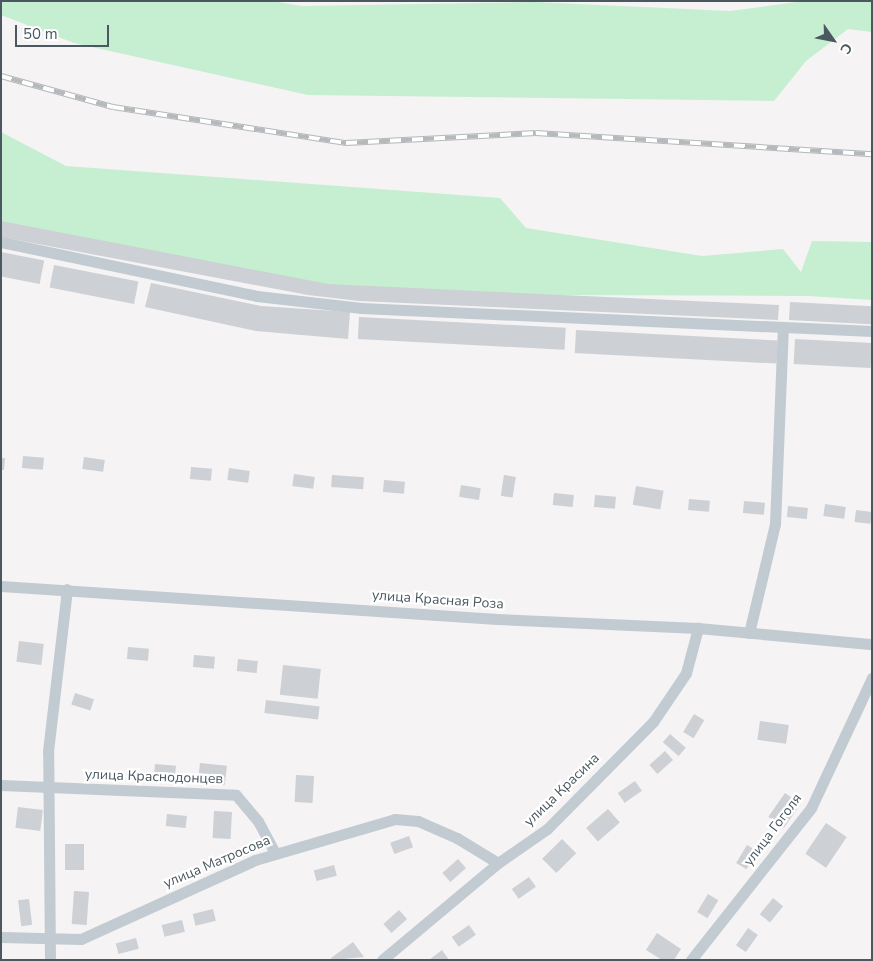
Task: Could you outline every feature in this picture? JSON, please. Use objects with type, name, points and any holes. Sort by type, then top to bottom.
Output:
[{"type":"street","points":[[1,242],[256,296],[361,308],[872,331]]},
{"type":"street","points":[[749,632],[775,524],[783,327]]},
{"type":"street","name":"улица Красная Роза","points":[[1,586],[497,619],[698,628],[872,644]]},
{"type":"street","points":[[50,960],[48,751],[67,589]]},
{"type":"street","name":"улица Красина","points":[[382,960],[498,863],[547,828],[653,722],[686,673],[698,628]]},
{"type":"street","name":"улица Гоголя","points":[[691,960],[811,808],[872,678]]},
{"type":"street","name":"улица Краснодонцев","points":[[1,786],[236,795],[258,821],[275,853]]},
{"type":"street","name":"улица Матросова","points":[[1,937],[81,939],[275,853],[395,819],[418,821],[457,838],[498,863]]},
{"type":"green space","points":[[1,1],[271,1],[302,6],[533,2],[730,11],[804,1],[872,1],[872,32],[848,29],[806,61],[774,101],[308,95],[74,43],[1,15]]},
{"type":"green space","points":[[1,132],[66,166],[500,198],[526,228],[702,256],[783,249],[801,272],[812,241],[872,242],[872,300],[809,296],[333,294],[1,231]]},
{"type":"building","points":[[1,221],[328,284],[779,305],[778,320],[359,301],[308,295],[1,237]]},
{"type":"building","points":[[1,252],[44,260],[40,284],[1,276]]},
{"type":"building","points":[[54,265],[138,281],[134,304],[50,288]]},
{"type":"building","points":[[151,283],[261,306],[350,312],[348,339],[256,331],[145,307]]},
{"type":"building","points":[[790,302],[872,306],[871,324],[789,320]]},
{"type":"building","points":[[359,317],[566,328],[565,350],[358,339]]},
{"type":"building","points":[[576,330],[778,341],[777,364],[575,353]]},
{"type":"building","points":[[795,339],[872,343],[871,368],[794,364]]},
{"type":"building","points":[[23,456],[44,458],[43,470],[22,468]]},
{"type":"building","points":[[84,457],[105,460],[103,472],[82,469]]},
{"type":"building","points":[[1,458],[5,458],[4,470],[1,470]]},
{"type":"building","points":[[191,467],[212,469],[211,481],[190,479]]},
{"type":"building","points":[[229,468],[250,471],[248,483],[227,480]]},
{"type":"building","points":[[294,474],[315,477],[313,489],[292,486]]},
{"type":"building","points":[[332,475],[364,477],[363,489],[331,487]]},
{"type":"building","points":[[504,475],[516,477],[513,498],[501,496]]},
{"type":"building","points":[[384,480],[405,482],[404,494],[383,492]]},
{"type":"building","points":[[461,485],[481,488],[479,500],[459,497]]},
{"type":"building","points":[[636,486],[664,491],[660,510],[633,505]]},
{"type":"building","points":[[554,493],[574,495],[573,507],[553,505]]},
{"type":"building","points":[[595,495],[616,497],[615,509],[594,507]]},
{"type":"building","points":[[689,499],[710,501],[709,512],[688,510]]},
{"type":"building","points":[[744,501],[765,503],[764,515],[743,513]]},
{"type":"building","points":[[825,504],[846,507],[844,519],[823,516]]},
{"type":"building","points":[[788,506],[808,508],[807,519],[787,517]]},
{"type":"building","points":[[856,510],[872,512],[870,524],[855,522]]},
{"type":"building","points":[[19,641],[44,644],[41,665],[16,662]]},
{"type":"building","points":[[128,647],[149,649],[148,661],[127,659]]},
{"type":"building","points":[[194,655],[215,657],[214,669],[193,667]]},
{"type":"building","points":[[238,659],[258,661],[257,673],[237,671]]},
{"type":"building","points":[[283,665],[321,669],[318,699],[280,695]]},
{"type":"building","points":[[75,693],[94,699],[90,711],[71,704]]},
{"type":"building","points":[[266,700],[320,707],[318,719],[264,713]]},
{"type":"building","points":[[694,714],[704,720],[693,738],[683,732]]},
{"type":"building","points":[[760,721],[789,725],[786,744],[757,740]]},
{"type":"building","points":[[670,734],[686,748],[679,756],[663,742]]},
{"type":"building","points":[[665,751],[673,760],[657,774],[649,765]]},
{"type":"building","points":[[200,763],[227,766],[225,785],[198,782]]},
{"type":"building","points":[[155,764],[176,766],[175,778],[154,776]]},
{"type":"building","points":[[296,775],[314,776],[313,803],[295,802]]},
{"type":"building","points":[[635,781],[642,791],[625,803],[618,793]]},
{"type":"building","points":[[785,793],[801,804],[784,828],[768,817]]},
{"type":"building","points":[[18,807],[43,810],[40,831],[15,828]]},
{"type":"building","points":[[608,809],[620,823],[598,842],[586,828]]},
{"type":"building","points":[[214,811],[232,812],[231,839],[213,838]]},
{"type":"building","points":[[167,814],[187,816],[186,828],[166,826]]},
{"type":"building","points":[[826,823],[847,837],[826,868],[805,854]]},
{"type":"building","points":[[409,836],[413,847],[394,854],[390,843]]},
{"type":"building","points":[[562,839],[576,853],[556,873],[542,859]]},
{"type":"building","points":[[65,844],[84,844],[84,870],[65,870]]},
{"type":"building","points":[[747,845],[757,851],[746,869],[736,863]]},
{"type":"building","points":[[458,859],[466,868],[450,882],[442,873]]},
{"type":"building","points":[[334,865],[337,876],[317,881],[314,870]]},
{"type":"building","points":[[529,877],[536,887],[519,899],[512,889]]},
{"type":"building","points":[[74,891],[89,892],[87,925],[72,924]]},
{"type":"building","points":[[708,894],[718,900],[707,918],[697,912]]},
{"type":"building","points":[[773,898],[783,906],[770,923],[760,914]]},
{"type":"building","points":[[29,899],[32,925],[21,926],[18,900]]},
{"type":"building","points":[[213,909],[216,921],[196,926],[193,914]]},
{"type":"building","points":[[399,910],[407,919],[391,933],[383,924]]},
{"type":"building","points":[[182,920],[185,932],[165,937],[162,925]]},
{"type":"building","points":[[469,925],[476,935],[459,947],[452,937]]},
{"type":"building","points":[[748,928],[758,935],[746,952],[736,945]]},
{"type":"building","points":[[657,933],[681,949],[674,960],[662,960],[646,950]]},
{"type":"building","points":[[136,938],[139,949],[119,954],[116,943]]},
{"type":"building","points":[[353,942],[364,957],[332,960],[331,958]]},
{"type":"building","points":[[442,950],[449,960],[429,960]]},
{"type":"railway","points":[[1,76],[113,107],[346,143],[536,133],[872,154]]}]
